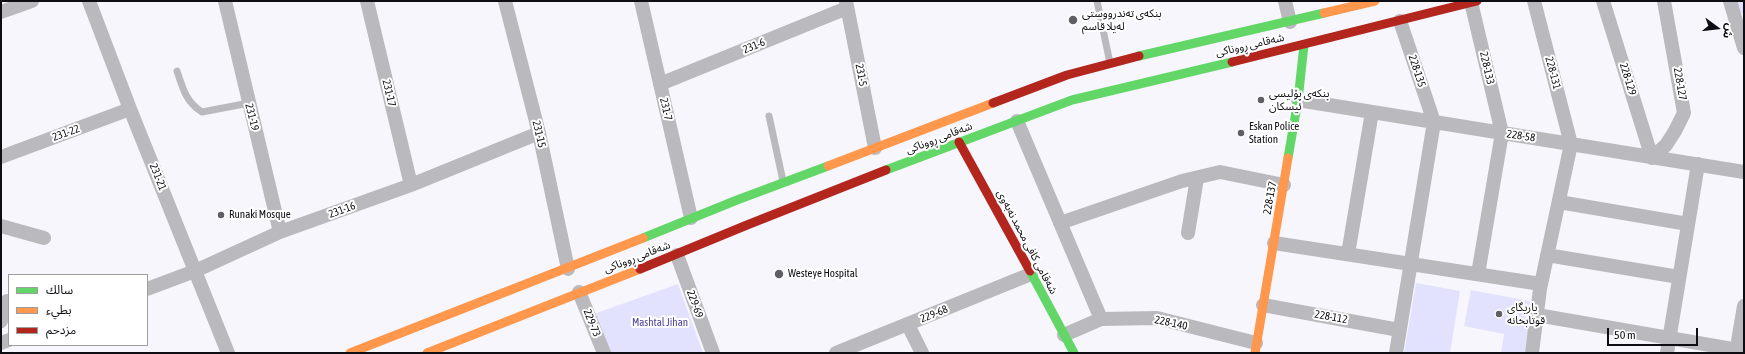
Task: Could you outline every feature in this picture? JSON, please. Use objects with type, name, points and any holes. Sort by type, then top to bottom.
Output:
[{"type":"main road","name":"شەقامی ڕووناکی","points":[[350,353],[568,268],[691,218],[1067,75],[1110,64],[1139,59],[1375,1]]},
{"type":"main road","name":"شەقامی ڕووناکی","points":[[427,353],[579,292],[677,255],[747,225],[959,142],[1072,100],[1144,78],[1304,45],[1474,2]]},
{"type":"main road","name":"228-137","points":[[1256,348],[1298,100],[1304,45]]},
{"type":"main road","name":"شەقامی کافی محمد نەبەوی","points":[[959,142],[1074,353]]},
{"type":"street","points":[[1,12],[32,1]]},
{"type":"street","name":"231-21","points":[[89,1],[130,109],[228,353]]},
{"type":"street","name":"231-19","points":[[225,1],[280,232]]},
{"type":"street","name":"231-17","points":[[367,1],[411,185]]},
{"type":"street","name":"231-15","points":[[505,1],[539,132],[568,268]]},
{"type":"street","name":"231-7","points":[[641,1],[691,218]]},
{"type":"street","points":[[1285,1],[1290,22]]},
{"type":"street","name":"228-131","points":[[1534,1],[1571,144]]},
{"type":"street","name":"228-129","points":[[1603,1],[1652,158]]},
{"type":"street","name":"228-127","points":[[1652,158],[1666,145],[1675,132],[1684,113],[1664,1]]},
{"type":"street","points":[[1730,1],[1739,16],[1744,48]]},
{"type":"street","name":"228-133","points":[[1474,2],[1502,133]]},
{"type":"street","name":"231-6","points":[[660,84],[846,4]]},
{"type":"street","name":"231-5","points":[[846,4],[875,148]]},
{"type":"street","name":"228-135","points":[[1400,21],[1434,122]]},
{"type":"street","name":"228-58","points":[[1298,100],[1744,172]]},
{"type":"street","name":"231-22","points":[[1,157],[130,109]]},
{"type":"street","points":[[1348,254],[1372,112]]},
{"type":"street","points":[[1017,121],[1101,319]]},
{"type":"street","points":[[1396,353],[1434,122]]},
{"type":"street","name":"231-16","points":[[148,289],[195,271],[280,232],[411,185],[539,132]]},
{"type":"street","points":[[1478,274],[1502,133]]},
{"type":"street","points":[[1532,353],[1541,284],[1571,144]]},
{"type":"street","points":[[1667,353],[1698,164]]},
{"type":"street","points":[[1060,223],[1182,181],[1220,172],[1284,185]]},
{"type":"street","points":[[1188,233],[1197,178]]},
{"type":"street","points":[[1559,202],[1688,224]]},
{"type":"street","points":[[1,226],[44,238]]},
{"type":"street","points":[[1274,243],[1541,284]]},
{"type":"street","name":"229-69","points":[[677,255],[713,353]]},
{"type":"street","points":[[1547,256],[1679,277]]},
{"type":"street","name":"229-68","points":[[836,353],[1031,274]]},
{"type":"street","name":"229-73","points":[[579,292],[604,353]]},
{"type":"street","points":[[1,321],[7,301]]},
{"type":"street","name":"228-112","points":[[1263,305],[1399,330]]},
{"type":"street","points":[[1537,315],[1739,351],[1744,306]]},
{"type":"street","name":"228-140","points":[[1064,335],[1101,319],[1156,318],[1256,348]]},
{"type":"street","points":[[908,325],[922,353]]},
{"type":"lane","points":[[1097,1],[1110,64]]},
{"type":"lane","points":[[177,71],[185,94],[192,106],[202,112],[249,104]]},
{"type":"lane","points":[[770,116],[784,182]]},
{"type":"green space","points":[[1734,1],[1744,1],[1744,13],[1737,15]]},
{"type":"green space","points":[[1416,283],[1460,291],[1450,353],[1404,353]]},
{"type":"green space","name":"Mashtal Jihan","points":[[678,284],[703,353],[610,353],[594,314]]},
{"type":"green space","name":"یاریگای قوتابخانە","points":[[1471,290],[1534,302],[1525,353],[1501,353],[1504,334],[1464,326]]},
{"type":"traffic: fast","points":[[1139,56],[1324,13]]},
{"type":"traffic: fast","points":[[1288,158],[1298,100],[1304,45]]},
{"type":"traffic: fast","points":[[886,170],[1072,100],[1232,62]]},
{"type":"traffic: fast","points":[[643,238],[737,200],[828,166]]},
{"type":"traffic: fast","points":[[1030,271],[1074,353]]},
{"type":"traffic: slow","points":[[1324,13],[1375,1]]},
{"type":"traffic: slow","points":[[828,166],[993,103]]},
{"type":"traffic: slow","points":[[1255,353],[1288,158]]},
{"type":"traffic: slow","points":[[350,353],[643,238]]},
{"type":"traffic: slow","points":[[427,353],[640,269]]},
{"type":"traffic: jam","points":[[1232,62],[1477,1]]},
{"type":"traffic: jam","points":[[993,103],[1067,75],[1139,56]]},
{"type":"traffic: jam","points":[[959,142],[1030,271]]},
{"type":"traffic: jam","points":[[640,269],[886,170]]},
{"type":"place","name":"بنکەی تەندرووستی لەیلا قاسم","points":[[1073,20]]},
{"type":"place","name":"بنکەی پۆلیسی ئیسکان","points":[[1261,100]]},
{"type":"place","name":"Eskan Police Station","points":[[1241,133]]},
{"type":"place","name":"Runaki Mosque","points":[[221,215]]},
{"type":"place","name":"Westeye Hospital","points":[[779,274]]},
{"type":"place","name":"یاریگای قوتابخانە","points":[[1499,314]]}]
